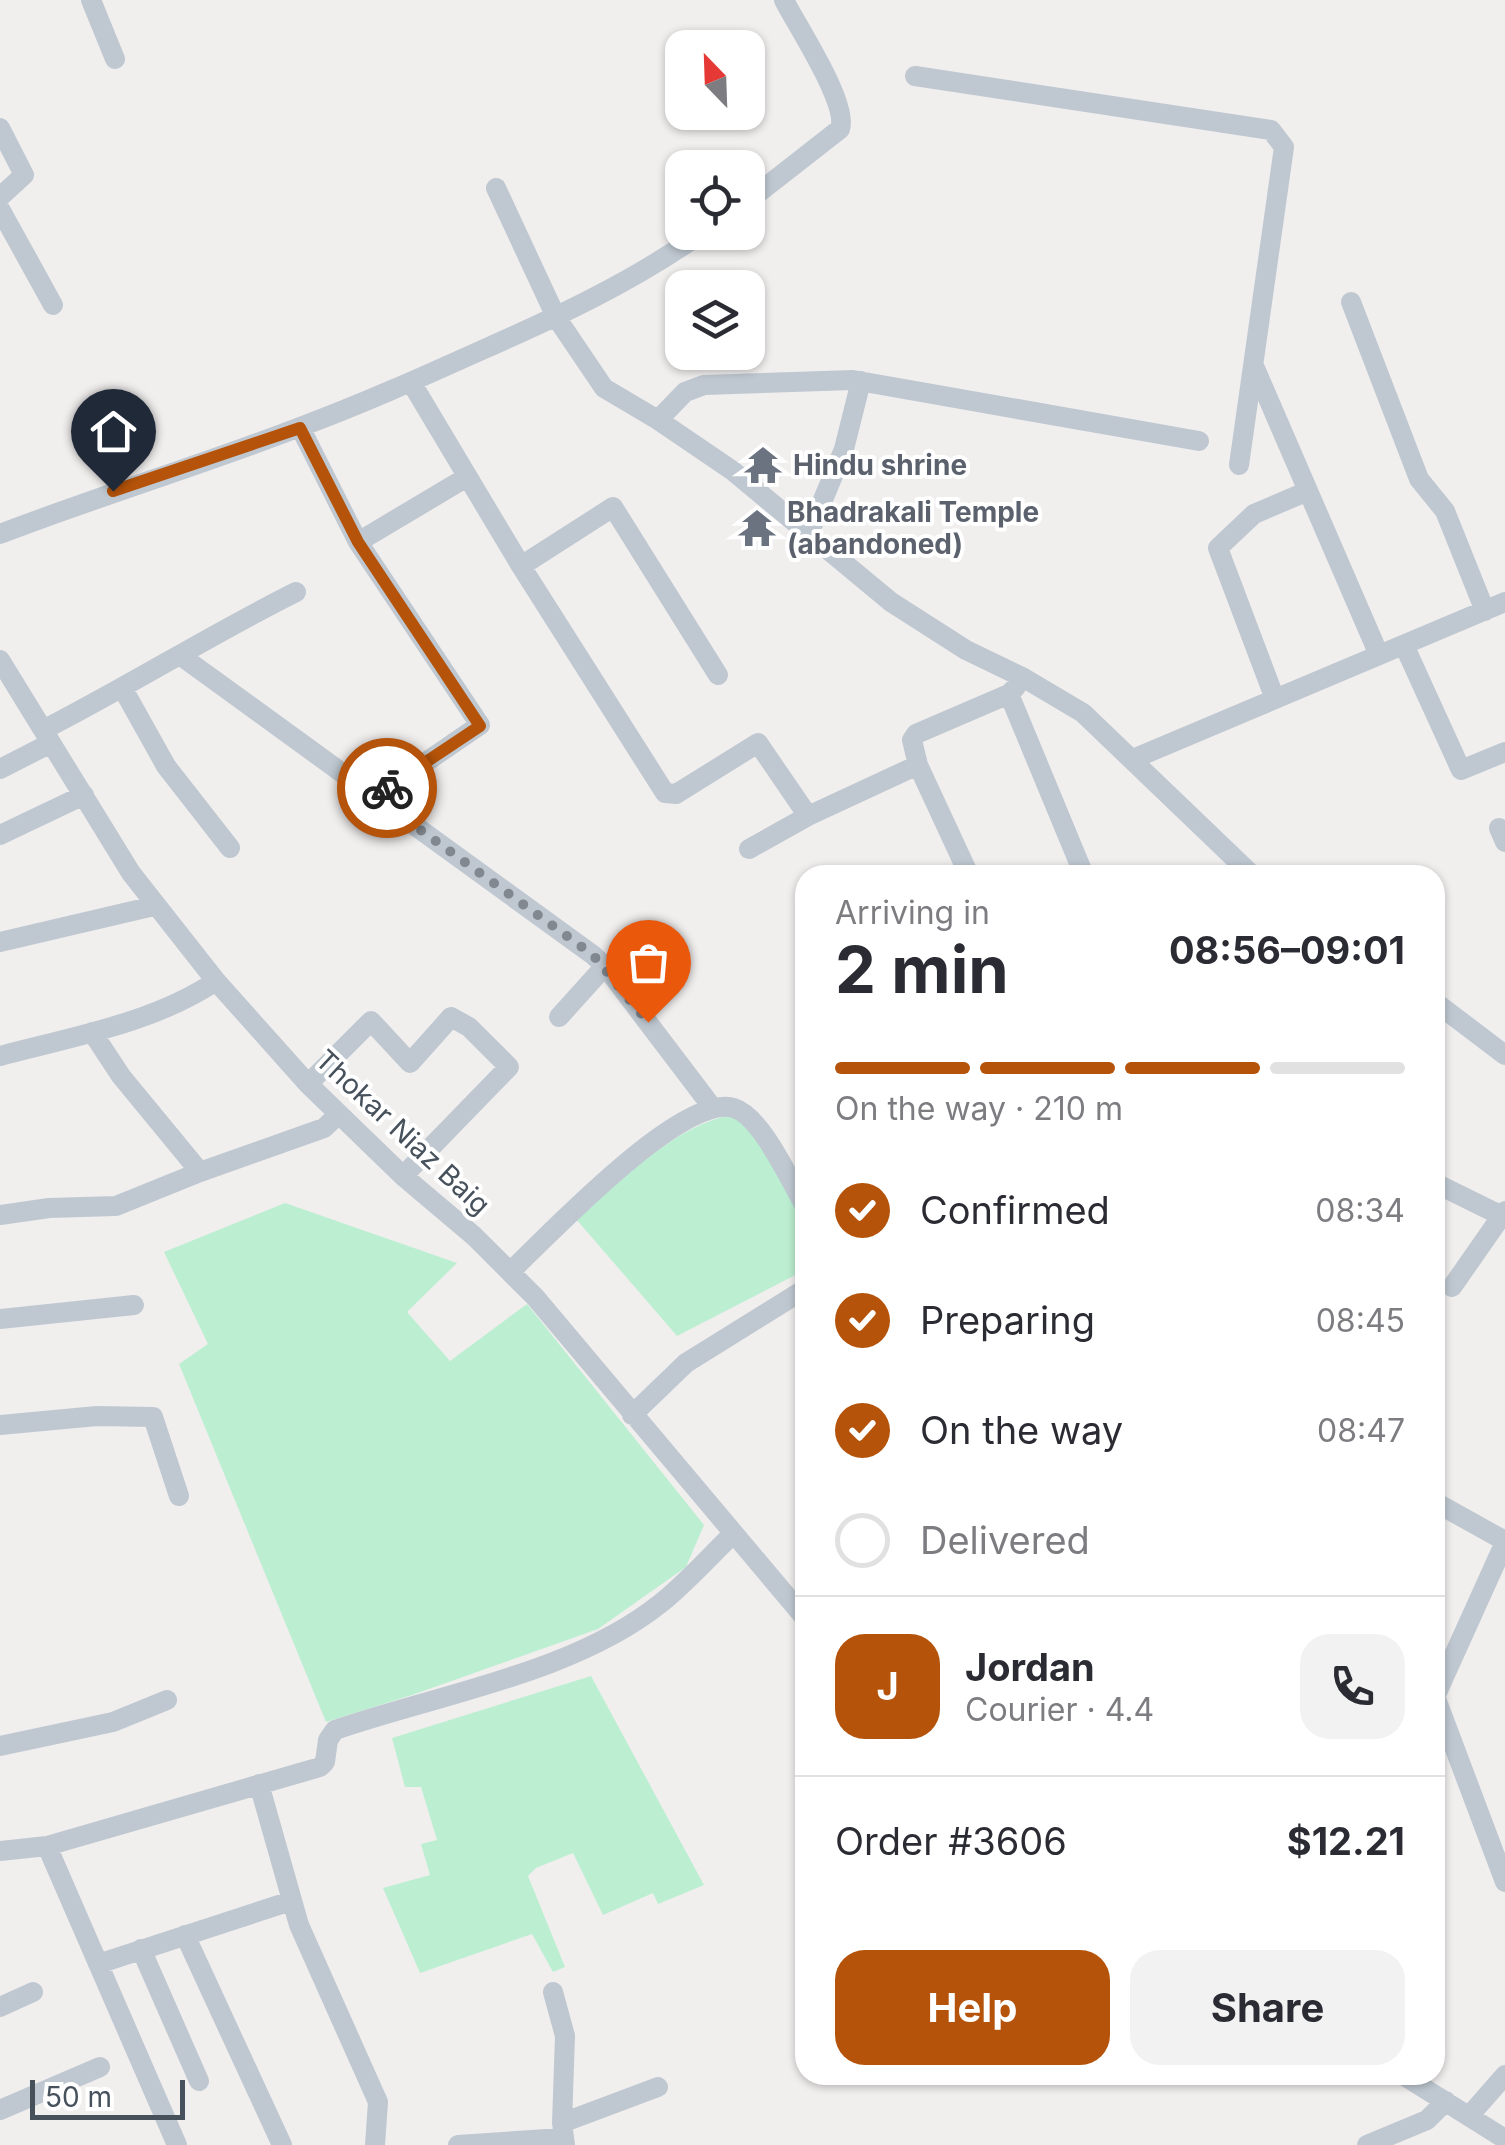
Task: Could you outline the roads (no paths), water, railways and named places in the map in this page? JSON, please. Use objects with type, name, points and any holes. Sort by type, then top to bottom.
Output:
[{"type":"street","points":[[91,0],[115,59]]},
{"type":"street","points":[[765,188],[840,129],[843,120],[837,100],[784,0]]},
{"type":"street","points":[[915,76],[1271,130],[1284,147],[1239,465]]},
{"type":"street","points":[[0,128],[24,175],[0,196]]},
{"type":"street","points":[[496,188],[556,317],[604,388],[733,472],[891,602],[1016,686],[1083,713],[1242,865]]},
{"type":"street","points":[[0,209],[53,304]]},
{"type":"street","points":[[0,534],[300,428],[411,382],[556,317],[654,267],[678,250]]},
{"type":"street","points":[[1133,759],[1495,606],[1445,511],[1419,479],[1351,302]]},
{"type":"street","points":[[1253,364],[1380,655]]},
{"type":"street","points":[[411,382],[664,793],[676,794],[758,743],[808,816]]},
{"type":"street","points":[[658,420],[685,392],[704,384],[861,382],[1199,441]]},
{"type":"street","points":[[808,536],[844,449],[861,382]]},
{"type":"street","points":[[300,428],[358,542],[480,726],[375,797]]},
{"type":"street","points":[[358,542],[468,478]]},
{"type":"street","points":[[1275,700],[1218,548],[1254,514],[1308,490]]},
{"type":"street","points":[[521,566],[613,507],[718,675]]},
{"type":"street","points":[[0,769],[227,626],[296,592]]},
{"type":"street","points":[[1404,644],[1461,770],[1505,752]]},
{"type":"street","points":[[181,656],[605,966],[712,1107]]},
{"type":"street","name":"Thokar Niaz Baig","points":[[0,660],[154,906],[216,981],[308,1084],[510,1272],[795,1606]]},
{"type":"street","points":[[964,865],[911,748],[916,734],[1016,686]]},
{"type":"street","points":[[1016,686],[1080,865]]},
{"type":"street","points":[[123,690],[166,766],[230,848]]},
{"type":"street","points":[[749,848],[918,765]]},
{"type":"street","points":[[0,835],[84,796]]},
{"type":"street","points":[[0,942],[154,906]]},
{"type":"street","points":[[559,1017],[605,966]]},
{"type":"street","points":[[0,1056],[92,1032],[189,999],[216,981]]},
{"type":"street","points":[[1445,1010],[1505,1055]]},
{"type":"street","points":[[308,1084],[371,1021],[410,1063],[452,1017],[469,1027],[508,1067],[403,1176]]},
{"type":"street","points":[[92,1032],[120,1076],[200,1172]]},
{"type":"street","points":[[510,1272],[630,1158],[712,1107],[732,1107],[744,1114],[760,1130],[795,1189]]},
{"type":"street","points":[[0,1215],[50,1208],[116,1206],[324,1128],[339,1114]]},
{"type":"street","points":[[1445,1188],[1503,1214],[1452,1287]]},
{"type":"street","points":[[632,1415],[686,1363],[795,1295]]},
{"type":"street","points":[[0,1319],[134,1305]]},
{"type":"street","points":[[0,1425],[97,1416],[153,1417],[180,1496]]},
{"type":"street","points":[[1445,1508],[1505,1541],[1445,1674]]},
{"type":"street","points":[[0,1852],[47,1846],[320,1766],[325,1762],[328,1740],[335,1730],[508,1677],[581,1649],[631,1624],[662,1603],[732,1534]]},
{"type":"street","points":[[0,1746],[113,1722],[167,1700]]},
{"type":"street","points":[[1445,1722],[1504,1875]]},
{"type":"street","points":[[258,1784],[298,1925],[378,2102],[375,2145]]},
{"type":"street","points":[[47,1846],[177,2145]]},
{"type":"street","points":[[98,1964],[291,1901]]},
{"type":"street","points":[[185,1935],[282,2145]]},
{"type":"street","points":[[141,1949],[199,2080]]},
{"type":"street","points":[[0,2006],[33,1992]]},
{"type":"street","points":[[553,1992],[565,2036],[563,2135]]},
{"type":"street","points":[[0,2110],[100,2066]]},
{"type":"street","points":[[1470,2115],[1505,2075]]},
{"type":"street","points":[[1420,2085],[1505,2139]]},
{"type":"street","points":[[458,2145],[563,2135],[658,2087]]},
{"type":"street","points":[[1367,2145],[1426,2120],[1446,2101]]},
{"type":"place","name":"Hindu shrine","points":[[763,465]]},
{"type":"place","name":"Bhadrakali Temple (abandoned)","points":[[757,528]]}]
